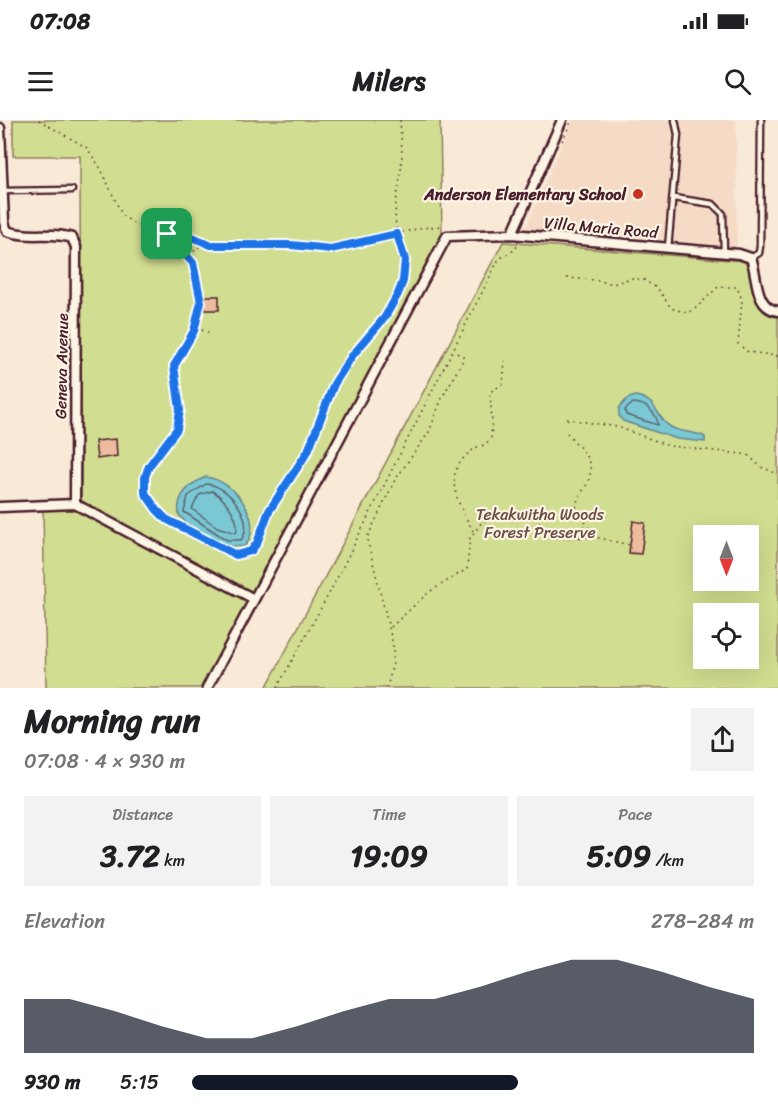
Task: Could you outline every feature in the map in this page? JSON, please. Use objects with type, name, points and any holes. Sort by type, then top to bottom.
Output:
[{"type":"street","points":[[512,234],[561,120]]},
{"type":"street","points":[[0,128],[2,191]]},
{"type":"street","name":"Geneva Avenue","points":[[2,191],[4,222],[7,231],[18,235],[63,235],[72,238],[78,258],[75,504]]},
{"type":"street","name":"Villa Maria Road","points":[[254,599],[447,236],[512,234],[739,254],[751,258]]},
{"type":"street","points":[[751,258],[761,300],[767,308],[778,311]]},
{"type":"street","points":[[0,507],[75,504],[254,599],[207,688]]},
{"type":"lane","points":[[668,248],[678,135],[675,120]]},
{"type":"lane","points":[[751,258],[759,253],[760,246],[761,120]]},
{"type":"lane","points":[[2,191],[72,190]]},
{"type":"lane","points":[[674,198],[713,204],[723,214],[724,253]]},
{"type":"path","points":[[39,120],[87,148],[101,169],[122,215],[134,224],[167,234],[192,237],[204,243],[331,249],[441,226]]},
{"type":"path","points":[[167,234],[188,255],[197,277],[201,302],[195,327],[177,358],[173,370],[180,410],[177,429],[149,466],[145,477],[145,493],[166,519],[229,553],[242,555],[251,551],[257,543],[269,511],[308,451],[334,384],[352,356],[385,317],[403,281],[405,260],[397,234],[395,197],[401,170],[400,120]]},
{"type":"path","points":[[188,255],[204,243]]},
{"type":"path","points":[[277,688],[331,590],[499,259]]},
{"type":"path","points":[[567,278],[595,279],[613,284],[631,278],[644,280],[658,290],[671,308],[687,313],[696,308],[718,287],[737,287],[742,300],[738,344],[748,352],[778,356]]},
{"type":"path","points":[[195,327],[210,333]]},
{"type":"path","points":[[387,688],[394,655],[390,627],[367,538],[395,480],[429,432],[442,398],[463,360],[463,356],[453,352]]},
{"type":"path","points":[[474,531],[459,503],[453,482],[456,465],[475,448],[485,445],[490,438],[490,392],[503,384],[505,362]]},
{"type":"path","points":[[168,370],[173,370]]},
{"type":"path","points":[[567,419],[618,427],[669,446],[748,455],[760,467],[778,474]]},
{"type":"path","points":[[567,433],[585,454],[591,466],[589,479],[578,497],[576,506],[595,537]]},
{"type":"path","points":[[390,627],[429,592],[467,569],[469,543],[474,531],[486,519],[525,510],[532,512],[553,536],[561,539],[595,537],[630,545]]},
{"type":"path","points":[[578,538],[585,523]]},
{"type":"shaded area","name":"Anderson Elementary School","points":[[572,120],[736,120],[737,249],[524,232]]},
{"type":"green space","points":[[13,120],[440,120],[442,235],[253,593],[81,502],[80,156],[13,156]]},
{"type":"green space","name":"Tekakwitha Woods Forest Preserve","points":[[503,242],[744,261],[749,268],[758,302],[769,313],[778,316],[778,688],[266,688]]},
{"type":"green space","points":[[43,508],[75,508],[250,600],[204,688],[46,688]]},
{"type":"water","points":[[635,396],[649,401],[666,424],[679,430],[701,435],[705,437],[705,442],[677,439],[623,421],[619,416],[619,408],[627,399]]},
{"type":"water","points":[[206,477],[226,485],[244,503],[252,525],[245,546],[227,545],[209,538],[192,528],[179,515],[180,502],[185,491]]},
{"type":"building","points":[[205,296],[219,296],[219,310],[205,310]]},
{"type":"building","points":[[116,439],[117,456],[97,459],[95,441]]},
{"type":"building","points":[[633,521],[645,523],[641,554],[629,553]]},
{"type":"place","name":"Anderson Elementary School","points":[[638,194]]},
{"type":"route","points":[[167,234],[192,237],[211,245],[291,245],[331,249],[397,234],[405,260],[403,281],[398,294],[374,333],[352,356],[328,393],[308,451],[269,511],[257,543],[251,551],[242,555],[229,553],[166,519],[145,493],[145,477],[149,466],[177,429],[180,410],[174,380],[174,366],[194,331],[201,302],[197,277],[190,257],[167,234]]}]
